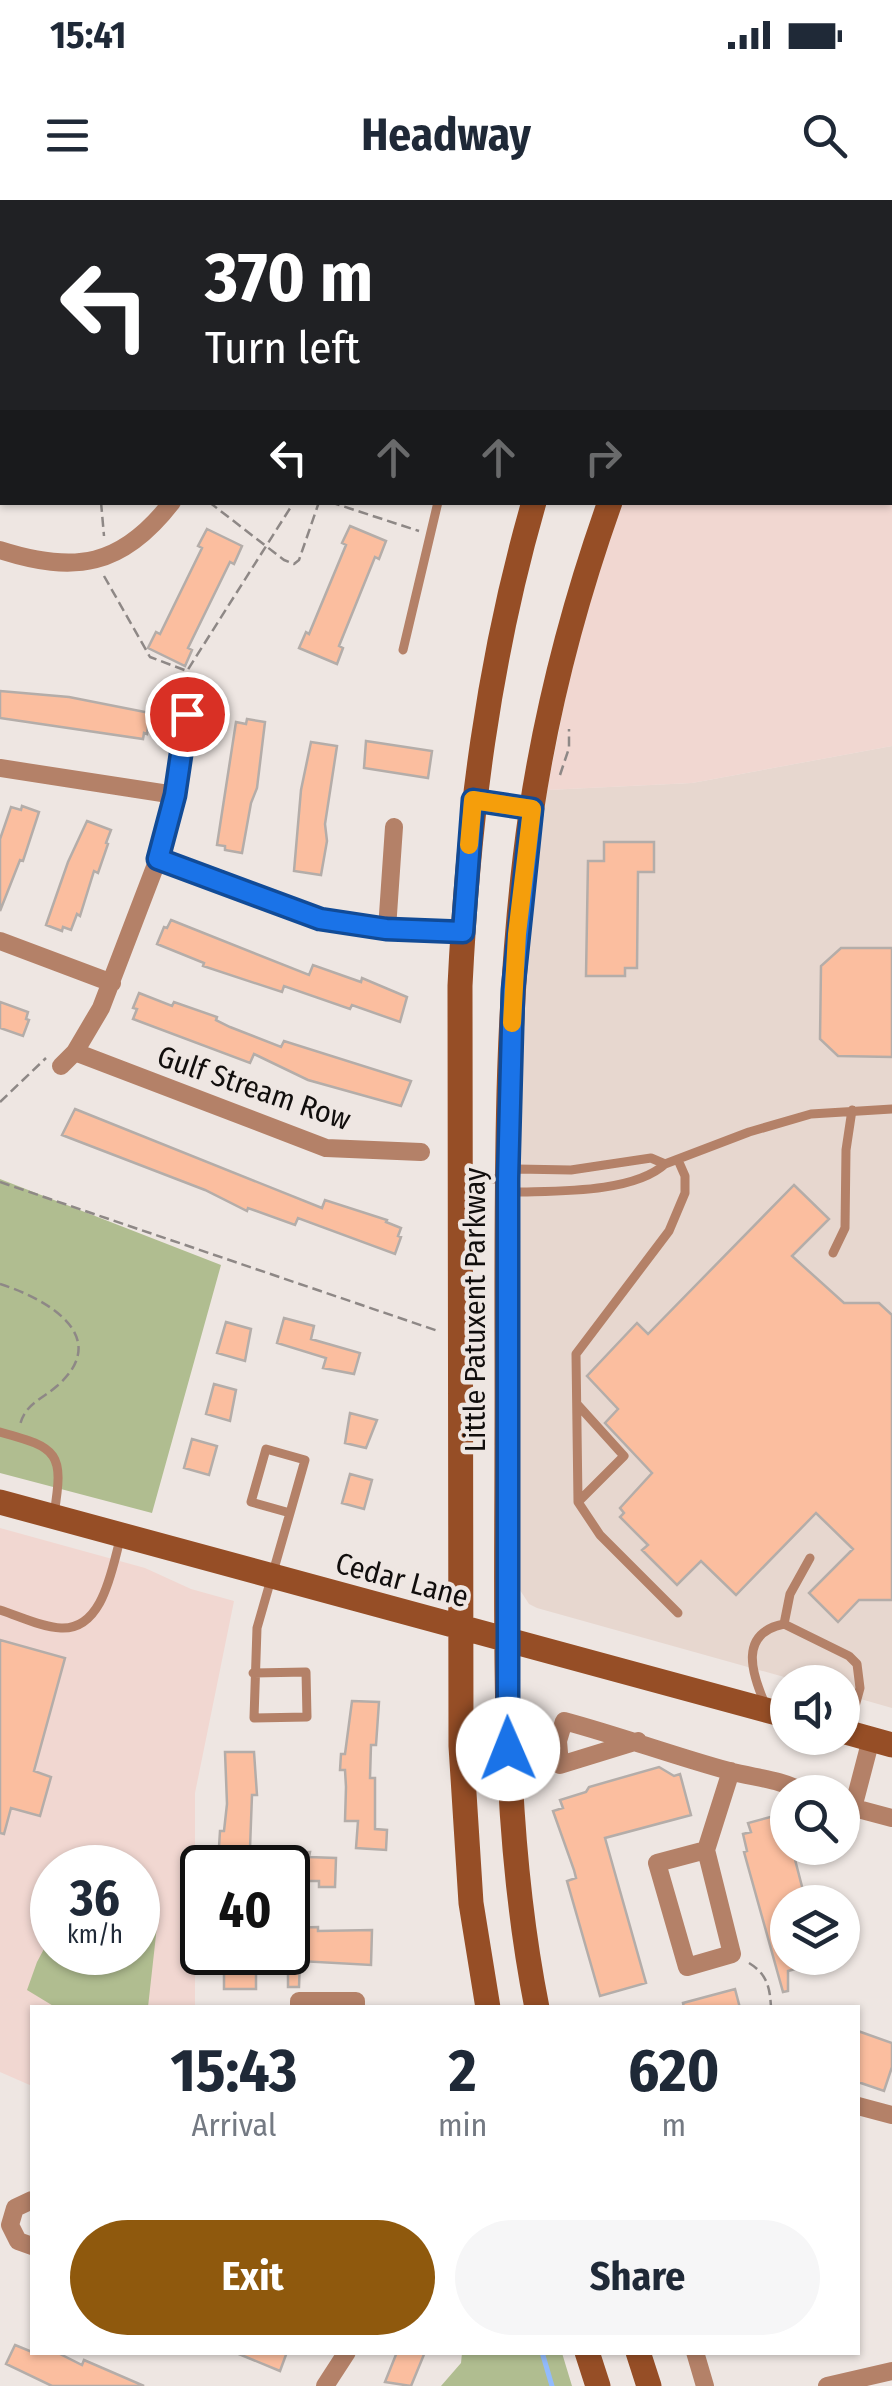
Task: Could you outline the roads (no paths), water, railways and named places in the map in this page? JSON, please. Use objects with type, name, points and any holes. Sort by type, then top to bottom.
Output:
[{"type":"main road","name":"Little Patuxent Parkway","points":[[487,2005],[470,1902],[464,1826],[458,1628],[463,932],[473,800],[501,629],[533,505]]},
{"type":"main road","name":"Little Patuxent Parkway","points":[[536,2005],[512,1832],[507,1642],[508,1179],[513,990],[532,809],[567,641],[609,505]]},
{"type":"main road","name":"Cedar Lane","points":[[0,1502],[770,1712]]},
{"type":"main road","points":[[589,2355],[598,2386]]},
{"type":"main road","points":[[639,2355],[649,2386]]},
{"type":"street","points":[[0,550],[60,564],[100,558],[129,547],[169,505]]},
{"type":"street","points":[[60,1066],[75,1052],[112,983],[158,859],[175,795],[187,714]]},
{"type":"street","points":[[0,768],[175,795]]},
{"type":"street","points":[[386,929],[394,827]]},
{"type":"street","points":[[158,859],[286,909],[352,926],[463,932]]},
{"type":"street","points":[[0,941],[112,983]]},
{"type":"street","name":"Gulf Stream Row","points":[[75,1052],[326,1148],[421,1152]]},
{"type":"street","points":[[855,1775],[863,1737]]},
{"type":"street","points":[[638,1741],[730,1771],[770,1779]]},
{"type":"street","points":[[706,1850],[657,1864],[686,1967],[732,1954],[706,1850],[730,1771]]},
{"type":"street","points":[[860,1810],[892,1818]]},
{"type":"street","points":[[298,2005],[298,2001],[356,2001],[356,2005]]},
{"type":"street","points":[[860,2106],[892,2114]]},
{"type":"street","points":[[30,2201],[15,2208],[10,2224],[18,2241],[30,2245]]},
{"type":"street","points":[[324,2386],[344,2355]]},
{"type":"street","points":[[696,2355],[705,2386]]},
{"type":"street","points":[[827,2386],[892,2371]]},
{"type":"lane","points":[[403,650],[437,505]]},
{"type":"lane","points":[[473,800],[532,809]]},
{"type":"lane","points":[[508,1179],[516,1192],[570,1191],[653,1175],[665,1164],[782,1121],[852,1110],[892,1110]]},
{"type":"lane","points":[[833,1253],[845,1228],[846,1150],[852,1110]]},
{"type":"lane","points":[[461,1179],[508,1179],[517,1170],[606,1167],[651,1158],[665,1164]]},
{"type":"lane","points":[[678,1160],[685,1176],[680,1209],[663,1243],[576,1354],[578,1502],[600,1536],[678,1613]]},
{"type":"lane","points":[[576,1404],[624,1456],[578,1502]]},
{"type":"lane","points":[[0,1432],[41,1445],[57,1462],[60,1476],[54,1516]]},
{"type":"lane","points":[[253,1674],[306,1672],[307,1717],[254,1718],[253,1674],[257,1628],[271,1578],[290,1513],[305,1460],[266,1449],[251,1502],[290,1513]]},
{"type":"lane","points":[[0,1610],[58,1628],[73,1627],[88,1619],[102,1596],[121,1536]]},
{"type":"lane","points":[[784,1624],[790,1594],[810,1558]]},
{"type":"lane","points":[[770,1699],[751,1665],[752,1651],[760,1636],[773,1626],[784,1624],[857,1664],[863,1737]]},
{"type":"waterway","points":[[543,2355],[552,2386]]}]
